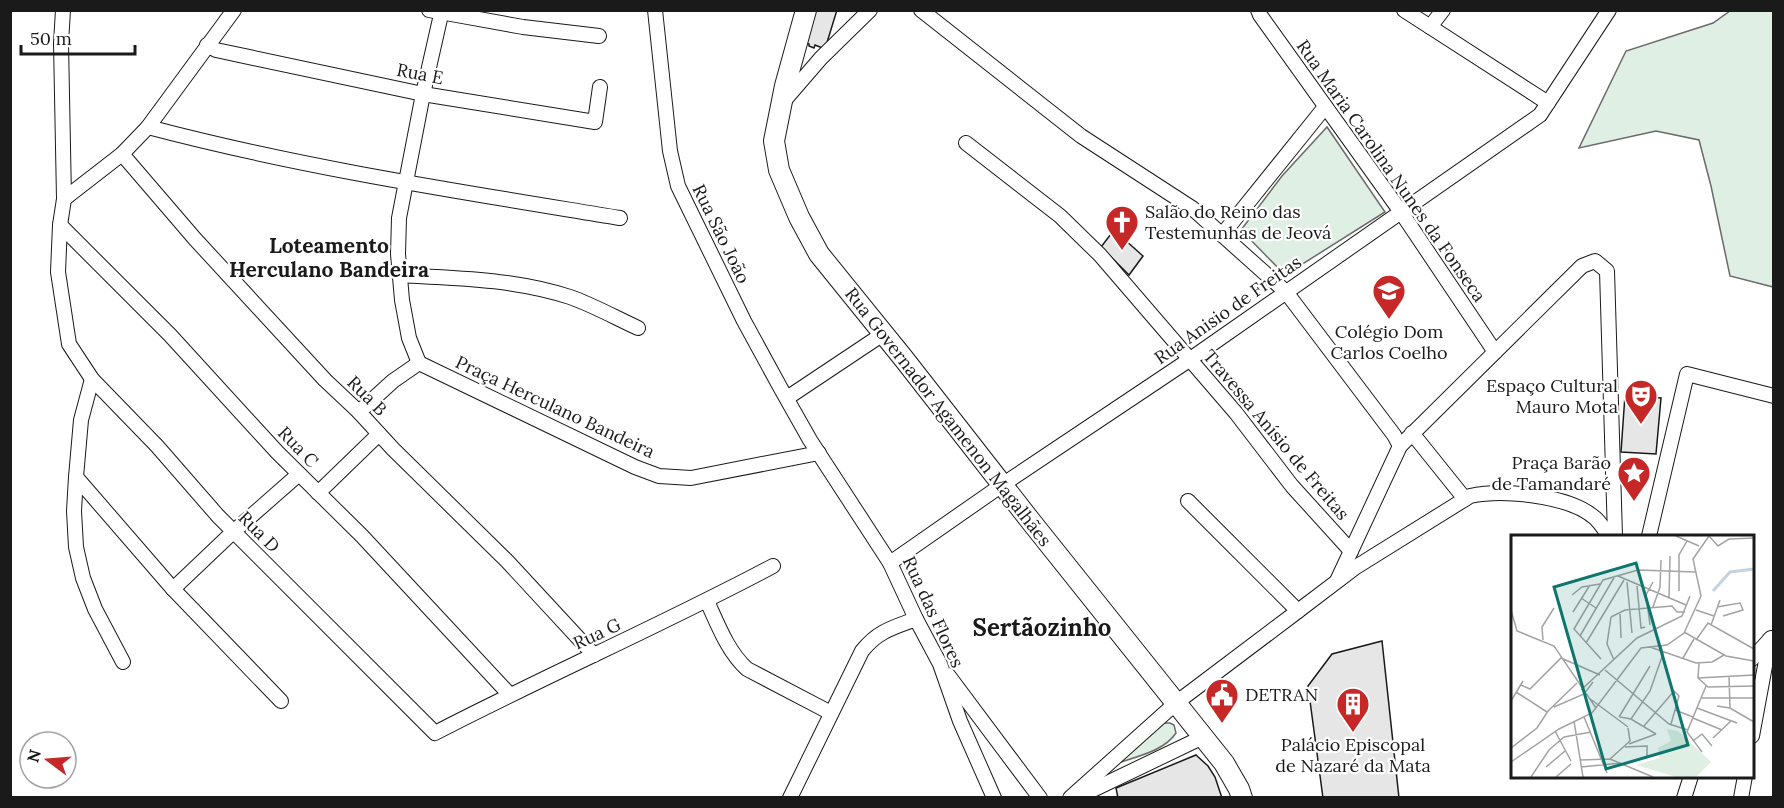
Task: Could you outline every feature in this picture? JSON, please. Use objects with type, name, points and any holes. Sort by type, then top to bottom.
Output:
[{"type":"street","points":[[60,225],[64,199],[61,43],[63,10]]},
{"type":"street","name":"Rua São João","points":[[655,10],[670,151],[678,186],[744,321],[819,453]]},
{"type":"street","name":"Rua Governador Agamenon Magalhães","points":[[806,10],[780,106],[774,141],[778,170],[798,218],[819,254],[1224,763],[1242,798]]},
{"type":"street","points":[[780,106],[821,58],[870,10]]},
{"type":"street","points":[[921,10],[1081,136],[1192,208],[1286,292],[1400,446]]},
{"type":"street","name":"Rua Maria Carolina Nunes da Fonseca","points":[[1258,10],[1401,212],[1495,352]]},
{"type":"street","points":[[1404,10],[1548,103]]},
{"type":"street","points":[[1430,27],[1443,10]]},
{"type":"street","name":"Rua Anisio de Freitas","points":[[890,562],[1189,360],[1540,115],[1609,10]]},
{"type":"street","points":[[359,412],[393,381],[420,363],[409,338],[399,275],[399,218],[438,11],[524,27],[599,36]]},
{"type":"street","points":[[64,199],[122,154],[148,128],[207,45],[225,13]]},
{"type":"street","name":"Rua E","points":[[207,45],[216,50],[423,94],[595,122],[600,87]]},
{"type":"street","points":[[1222,235],[1326,107]]},
{"type":"street","points":[[148,128],[239,149],[405,182],[620,218]]},
{"type":"street","name":"Travessa Anísio de Freitas","points":[[966,143],[1060,216],[1100,255],[1236,413],[1292,486],[1351,551]]},
{"type":"street","name":"Rua B","points":[[122,154],[195,239],[317,371],[507,561],[594,655]]},
{"type":"street","name":"Rua D","points":[[60,225],[58,272],[69,344],[92,379],[233,532],[435,733]]},
{"type":"street","name":"Rua C","points":[[60,225],[170,335],[510,695]]},
{"type":"street","points":[[1337,581],[1400,446],[1582,266],[1595,261],[1607,271],[1615,535]]},
{"type":"street","points":[[399,275],[485,280],[544,290],[572,297],[638,328]]},
{"type":"street","points":[[787,399],[883,334]]},
{"type":"street","name":"Praça Herculano Bandeira","points":[[420,363],[635,467],[659,476],[690,478],[819,453]]},
{"type":"street","points":[[1649,535],[1687,374],[1773,396]]},
{"type":"street","points":[[92,379],[81,420],[74,511],[76,547],[83,578],[95,609],[123,662]]},
{"type":"street","points":[[1412,433],[1465,499]]},
{"type":"street","points":[[318,493],[379,434]]},
{"type":"street","name":"Rua das Flores","points":[[819,453],[890,562],[940,664],[960,721],[994,798]]},
{"type":"street","points":[[173,589],[299,474]]},
{"type":"street","points":[[76,477],[173,589],[280,701]]},
{"type":"street","points":[[1070,798],[1176,703],[1337,581],[1465,499],[1482,494],[1534,495],[1555,500],[1578,508],[1595,518],[1608,535]]},
{"type":"street","points":[[1188,501],[1298,611]]},
{"type":"street","name":"Rua G","points":[[435,733],[706,602],[773,566]]},
{"type":"street","points":[[706,602],[738,661],[747,669],[831,713]]},
{"type":"street","points":[[790,798],[861,651],[879,633],[916,619]]},
{"type":"street","points":[[1754,657],[1772,637]]},
{"type":"street","points":[[1754,726],[1772,637]]},
{"type":"street","points":[[940,664],[1040,798]]},
{"type":"street","points":[[1077,798],[1203,737]]},
{"type":"street","points":[[1684,798],[1691,778]]},
{"type":"street","points":[[1741,798],[1745,778]]},
{"type":"green space","points":[[1730,11],[1773,11],[1773,287],[1730,276],[1699,140],[1656,131],[1579,148],[1626,51],[1713,23]]},
{"type":"green space","points":[[1327,127],[1385,212],[1285,275],[1241,230],[1282,176]]},
{"type":"green space","points":[[1162,723],[1174,725],[1176,733],[1165,744],[1151,752],[1121,762],[1118,759]]},
{"type":"building","points":[[813,10],[837,10],[825,49],[815,45],[814,48],[803,42]]},
{"type":"building","name":"Salão do Reino das Testemunhas de Jeová","points":[[1114,230],[1143,256],[1129,275],[1101,247]]},
{"type":"building","name":"Espaço Cultural Mauro Mota","points":[[1625,395],[1661,398],[1656,454],[1621,452]]},
{"type":"building","name":"Palácio Episcopal de Nazaré da Mata","points":[[1382,641],[1399,798],[1323,798],[1308,686],[1332,654]]},
{"type":"building","points":[[1196,755],[1208,766],[1215,777],[1222,798],[1118,798],[1116,788]]},
{"type":"place","name":"Salão do Reino das Testemunhas de Jeová","points":[[1122,251]]},
{"type":"place","name":"Colégio Dom Carlos Coelho","points":[[1389,320]]},
{"type":"place","name":"Espaço Cultural Mauro Mota","points":[[1641,425]]},
{"type":"place","name":"Praça Barão de Tamandaré","points":[[1634,502]]},
{"type":"place","name":"DETRAN","points":[[1222,724]]},
{"type":"place","name":"Palácio Episcopal de Nazaré da Mata","points":[[1353,733]]},
{"type":"district","name":"Loteamento Herculano Bandeira","points":[[329,258]]},
{"type":"district","name":"Sertãozinho","points":[[1042,628]]}]
